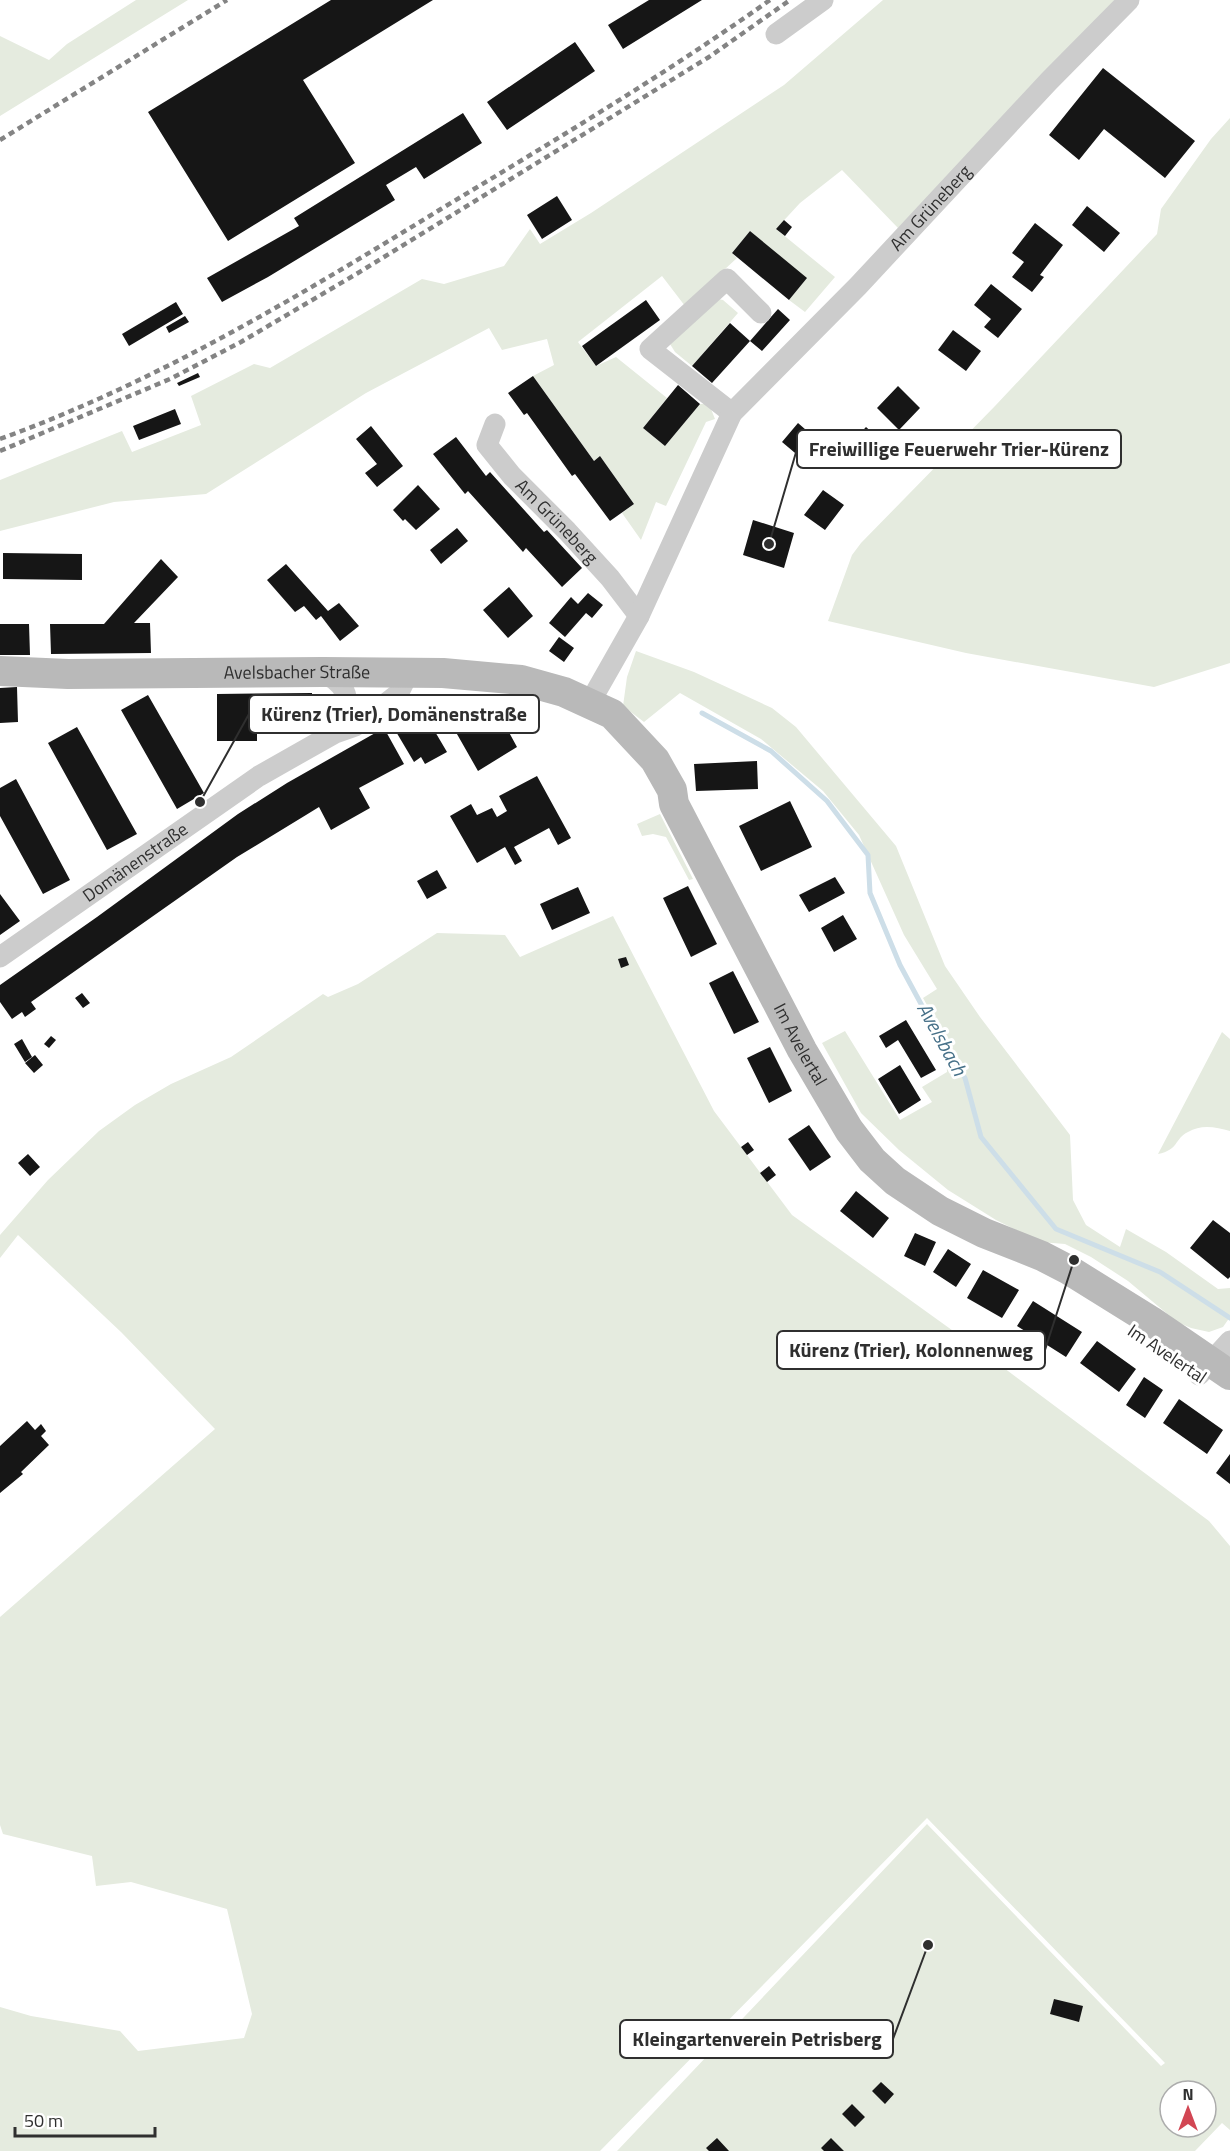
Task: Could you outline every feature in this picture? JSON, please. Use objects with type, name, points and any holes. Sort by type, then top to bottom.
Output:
[{"type":"main road","name":"Avelsbacher Straße","points":[[0,671],[68,674],[323,672],[477,675],[521,680],[564,692],[589,704]]},
{"type":"main road","name":"Im Avelertal","points":[[589,704],[593,716],[618,740],[667,800],[674,804],[802,1050],[849,1130],[872,1160],[895,1181],[940,1211],[1069,1270],[1217,1363],[1230,1397]]},
{"type":"main road","name":"Im Avelertal","points":[[984,1233],[1015,1258],[1114,1318],[1217,1363]]},
{"type":"street","points":[[776,34],[823,0]]},
{"type":"street","name":"Am Grüneberg","points":[[589,704],[639,616],[732,413],[858,286],[1049,81],[1129,0]]},
{"type":"street","points":[[732,413],[650,349],[727,279],[761,313]]},
{"type":"street","name":"Am Grüneberg","points":[[495,424],[487,445],[519,483],[610,578],[639,616]]},
{"type":"street","points":[[323,672],[337,680],[347,697],[341,725]]},
{"type":"street","name":"Domänenstraße","points":[[0,957],[259,776],[341,725],[355,726],[370,716],[398,694],[408,674]]},
{"type":"shaded area","points":[[136,0],[188,0],[0,116],[0,36],[49,60],[67,44]]},
{"type":"shaded area","points":[[883,0],[1120,0],[898,228],[842,170],[800,203],[776,229],[835,277],[805,312],[789,300],[806,279],[750,231],[732,253],[737,258],[685,306],[662,276],[578,342],[596,366],[616,357],[667,398],[643,428],[665,446],[700,404],[709,404],[715,419],[706,422],[666,506],[656,502],[641,540],[622,513],[634,504],[600,456],[594,461],[533,376],[554,365],[547,339],[502,350],[489,328],[366,393],[206,494],[114,502],[0,531],[0,480],[122,431],[132,452],[201,425],[191,396],[254,364],[270,368],[422,279],[444,284],[504,266],[530,229],[540,244],[591,213],[784,85]]},
{"type":"shaded area","points":[[1230,118],[1230,663],[1154,687],[966,653],[828,621],[852,555],[861,543],[995,406],[1157,234],[1161,209],[1211,139]]},
{"type":"shaded area","points":[[718,299],[723,300],[738,313],[692,366],[675,352],[670,344]]},
{"type":"shaded area","points":[[636,651],[694,672],[772,708],[796,727],[896,846],[945,966],[980,1017],[1070,1135],[1073,1200],[1086,1225],[1120,1247],[1126,1229],[1166,1252],[1218,1289],[1230,1288],[1230,1317],[1223,1327],[1209,1332],[1177,1322],[1128,1281],[1091,1257],[1065,1244],[1040,1242],[996,1220],[948,1190],[899,1150],[861,1113],[822,1043],[845,1031],[900,1120],[932,1102],[922,1087],[947,1072],[945,1037],[923,998],[937,989],[904,935],[859,835],[823,791],[761,739],[680,693],[644,722],[623,706],[627,677]]},
{"type":"shaded area","points":[[660,814],[693,879],[689,880],[666,837],[653,834],[642,836],[637,824]]},
{"type":"shaded area","points":[[613,916],[714,1111],[792,1215],[988,1356],[1209,1521],[1230,1546],[1230,2130],[1222,2123],[1218,2127],[1218,2079],[1158,2079],[1158,2139],[1207,2139],[1195,2151],[617,2151],[927,1824],[1161,2066],[1165,2063],[927,1818],[600,2151],[0,2151],[0,2007],[31,2016],[120,2031],[138,2051],[244,2038],[252,2014],[227,1909],[131,1882],[96,1886],[92,1856],[3,1834],[0,1825],[0,1617],[215,1429],[121,1332],[18,1235],[0,1258],[0,1235],[48,1180],[99,1131],[135,1105],[171,1084],[231,1057],[323,994],[328,997],[358,984],[437,933],[505,935],[520,957]]},
{"type":"shaded area","points":[[1222,1032],[1230,1039],[1230,1131],[1209,1127],[1193,1129],[1180,1138],[1170,1150],[1158,1154]]},
{"type":"building","points":[[331,0],[433,0],[303,80],[355,163],[228,241],[148,112]]},
{"type":"building","points":[[649,0],[702,0],[623,49],[608,25]]},
{"type":"building","points":[[575,42],[595,71],[507,130],[487,102]]},
{"type":"building","points":[[1103,68],[1195,141],[1165,178],[1104,129],[1079,160],[1049,135]]},
{"type":"building","points":[[463,113],[482,143],[424,179],[416,167],[386,185],[395,200],[268,277],[222,302],[207,278],[299,226],[294,218]]},
{"type":"building","points":[[557,196],[572,220],[542,239],[527,215]]},
{"type":"building","points":[[1087,206],[1120,233],[1104,252],[1072,225]]},
{"type":"building","points":[[784,220],[792,227],[785,236],[776,229]]},
{"type":"building","points":[[1035,223],[1063,245],[1040,275],[1044,277],[1032,292],[1012,277],[1024,262],[1012,253]]},
{"type":"building","points":[[750,231],[807,278],[789,300],[732,253]]},
{"type":"building","points":[[991,284],[1022,309],[998,338],[984,327],[991,319],[974,305]]},
{"type":"building","points":[[646,300],[660,320],[596,366],[582,346]]},
{"type":"building","points":[[176,302],[183,314],[129,346],[122,334]]},
{"type":"building","points":[[778,309],[790,320],[762,351],[750,341]]},
{"type":"building","points":[[185,316],[189,322],[169,333],[166,327]]},
{"type":"building","points":[[730,323],[750,341],[712,383],[692,366]]},
{"type":"building","points":[[953,330],[981,351],[966,371],[938,350]]},
{"type":"building","points":[[198,373],[200,377],[179,386],[177,383]]},
{"type":"building","points":[[533,376],[594,461],[600,456],[634,504],[610,521],[575,474],[572,476],[527,413],[524,415],[508,393]]},
{"type":"building","points":[[678,385],[700,404],[665,446],[643,428]]},
{"type":"building","points":[[898,386],[920,408],[899,430],[877,408]]},
{"type":"building","points":[[175,409],[181,424],[139,440],[133,426]]},
{"type":"building","points":[[798,423],[822,444],[807,463],[782,442]]},
{"type":"building","points":[[371,426],[403,466],[377,487],[365,473],[377,464],[356,439]]},
{"type":"building","points":[[866,427],[885,444],[867,463],[848,446]]},
{"type":"building","points":[[456,437],[486,476],[490,472],[544,532],[547,530],[582,568],[562,587],[526,548],[523,552],[468,491],[465,494],[433,454]]},
{"type":"building","points":[[418,485],[440,509],[416,530],[393,510]]},
{"type":"building","points":[[823,490],[844,505],[825,530],[804,515]]},
{"type":"building","points":[[753,520],[794,533],[784,568],[743,555]]},
{"type":"building","points":[[457,528],[468,541],[441,564],[430,550]]},
{"type":"building","points":[[3,553],[82,554],[82,580],[3,579]]},
{"type":"building","points":[[161,559],[178,577],[134,623],[150,623],[151,653],[51,654],[50,624],[104,624]]},
{"type":"building","points":[[286,564],[328,611],[339,603],[359,626],[340,641],[321,616],[316,620],[304,606],[295,612],[267,580]]},
{"type":"building","points":[[509,587],[533,616],[508,638],[483,610]]},
{"type":"building","points":[[588,593],[603,605],[592,618],[586,613],[565,637],[549,623],[571,597],[578,604]]},
{"type":"building","points":[[0,624],[29,624],[30,655],[0,655]]},
{"type":"building","points":[[559,637],[574,648],[564,662],[549,651]]},
{"type":"building","points":[[17,687],[18,722],[0,723],[0,688]]},
{"type":"building","points":[[312,693],[312,725],[257,725],[257,741],[217,741],[217,694]]},
{"type":"building","points":[[148,695],[204,793],[177,809],[121,710]]},
{"type":"building","points":[[466,709],[478,709],[478,714],[498,712],[517,747],[478,771],[449,720]]},
{"type":"building","points":[[424,713],[447,752],[425,764],[421,757],[414,762],[395,730]]},
{"type":"building","points":[[77,727],[137,834],[107,850],[48,743]]},
{"type":"building","points":[[384,728],[404,764],[359,788],[370,808],[331,830],[319,807],[237,857],[31,1002],[36,1009],[25,1017],[22,1012],[12,1019],[0,1002],[0,985],[238,814],[287,783]]},
{"type":"building","points":[[757,761],[758,789],[696,791],[694,764]]},
{"type":"building","points":[[537,776],[571,838],[558,845],[549,828],[514,847],[522,861],[515,865],[505,847],[477,863],[450,816],[471,804],[477,815],[492,808],[497,817],[507,811],[499,796]]},
{"type":"building","points":[[16,779],[70,880],[43,894],[0,816],[0,788]]},
{"type":"building","points":[[790,801],[812,847],[761,871],[739,826]]},
{"type":"building","points":[[437,870],[447,888],[427,899],[417,881]]},
{"type":"building","points":[[835,877],[845,893],[809,912],[799,895]]},
{"type":"building","points":[[688,886],[717,944],[691,957],[663,898]]},
{"type":"building","points":[[578,887],[590,913],[552,930],[540,904]]},
{"type":"building","points":[[0,894],[20,921],[0,935]]},
{"type":"building","points":[[843,915],[857,939],[834,952],[821,928]]},
{"type":"building","points":[[626,957],[629,965],[621,968],[618,959]]},
{"type":"building","points":[[733,971],[759,1022],[734,1034],[709,983]]},
{"type":"building","points":[[82,993],[90,1003],[83,1008],[75,998]]},
{"type":"building","points":[[906,1020],[936,1070],[921,1078],[898,1040],[886,1048],[879,1036]]},
{"type":"building","points":[[51,1036],[56,1040],[49,1048],[44,1044]]},
{"type":"building","points":[[22,1039],[32,1057],[25,1062],[14,1044]]},
{"type":"building","points":[[770,1047],[792,1091],[769,1103],[747,1058]]},
{"type":"building","points":[[35,1055],[43,1065],[34,1073],[25,1063]]},
{"type":"building","points":[[900,1065],[921,1100],[899,1114],[878,1079]]},
{"type":"building","points":[[809,1125],[831,1157],[810,1171],[788,1139]]},
{"type":"building","points":[[748,1142],[754,1150],[747,1155],[741,1147]]},
{"type":"building","points":[[28,1154],[40,1167],[30,1176],[18,1163]]},
{"type":"building","points":[[769,1166],[776,1175],[767,1182],[760,1173]]},
{"type":"building","points":[[856,1191],[889,1218],[873,1238],[840,1211]]},
{"type":"building","points":[[1213,1220],[1230,1233],[1230,1277],[1228,1279],[1190,1248]]},
{"type":"building","points":[[915,1233],[936,1242],[925,1266],[904,1256]]},
{"type":"building","points":[[948,1249],[971,1264],[956,1287],[933,1272]]},
{"type":"building","points":[[983,1270],[1019,1290],[1002,1318],[967,1298]]},
{"type":"building","points":[[1033,1301],[1082,1332],[1066,1357],[1017,1326]]},
{"type":"building","points":[[1097,1341],[1136,1369],[1119,1392],[1080,1363]]},
{"type":"building","points":[[1144,1377],[1163,1390],[1145,1418],[1126,1405]]},
{"type":"building","points":[[1179,1399],[1223,1430],[1207,1454],[1163,1423]]},
{"type":"building","points":[[27,1421],[35,1430],[41,1424],[46,1431],[41,1436],[49,1445],[21,1472],[23,1474],[0,1493],[0,1446]]},
{"type":"building","points":[[1230,1454],[1230,1484],[1216,1473]]},
{"type":"building","points":[[1054,1999],[1083,2006],[1079,2022],[1050,2014]]},
{"type":"building","points":[[881,2082],[894,2094],[885,2104],[872,2091]]},
{"type":"building","points":[[852,2104],[865,2117],[855,2127],[842,2114]]},
{"type":"building","points":[[717,2138],[729,2151],[709,2151],[706,2148]]},
{"type":"building","points":[[831,2138],[844,2151],[824,2151],[821,2148]]},
{"type":"waterway","name":"Avelsbach","points":[[702,713],[771,751],[827,801],[868,855],[870,893],[900,965],[940,1039],[965,1078],[981,1137],[1056,1229],[1160,1272],[1230,1318]]},
{"type":"railway","points":[[0,140],[227,0]]},
{"type":"railway","points":[[0,439],[115,391],[171,364],[280,305],[607,108],[770,0]]},
{"type":"railway","points":[[0,451],[170,379],[241,342],[358,273],[709,57],[790,0]]},
{"type":"place","name":"Freiwillige Feuerwehr Trier-Kürenz","points":[[769,544]]},
{"type":"place","name":"Kürenz (Trier), Domänenstraße","points":[[200,802]]},
{"type":"place","name":"Kürenz (Trier), Kolonnenweg","points":[[1074,1260]]},
{"type":"place","name":"Kleingartenverein Petrisberg","points":[[928,1945]]}]
